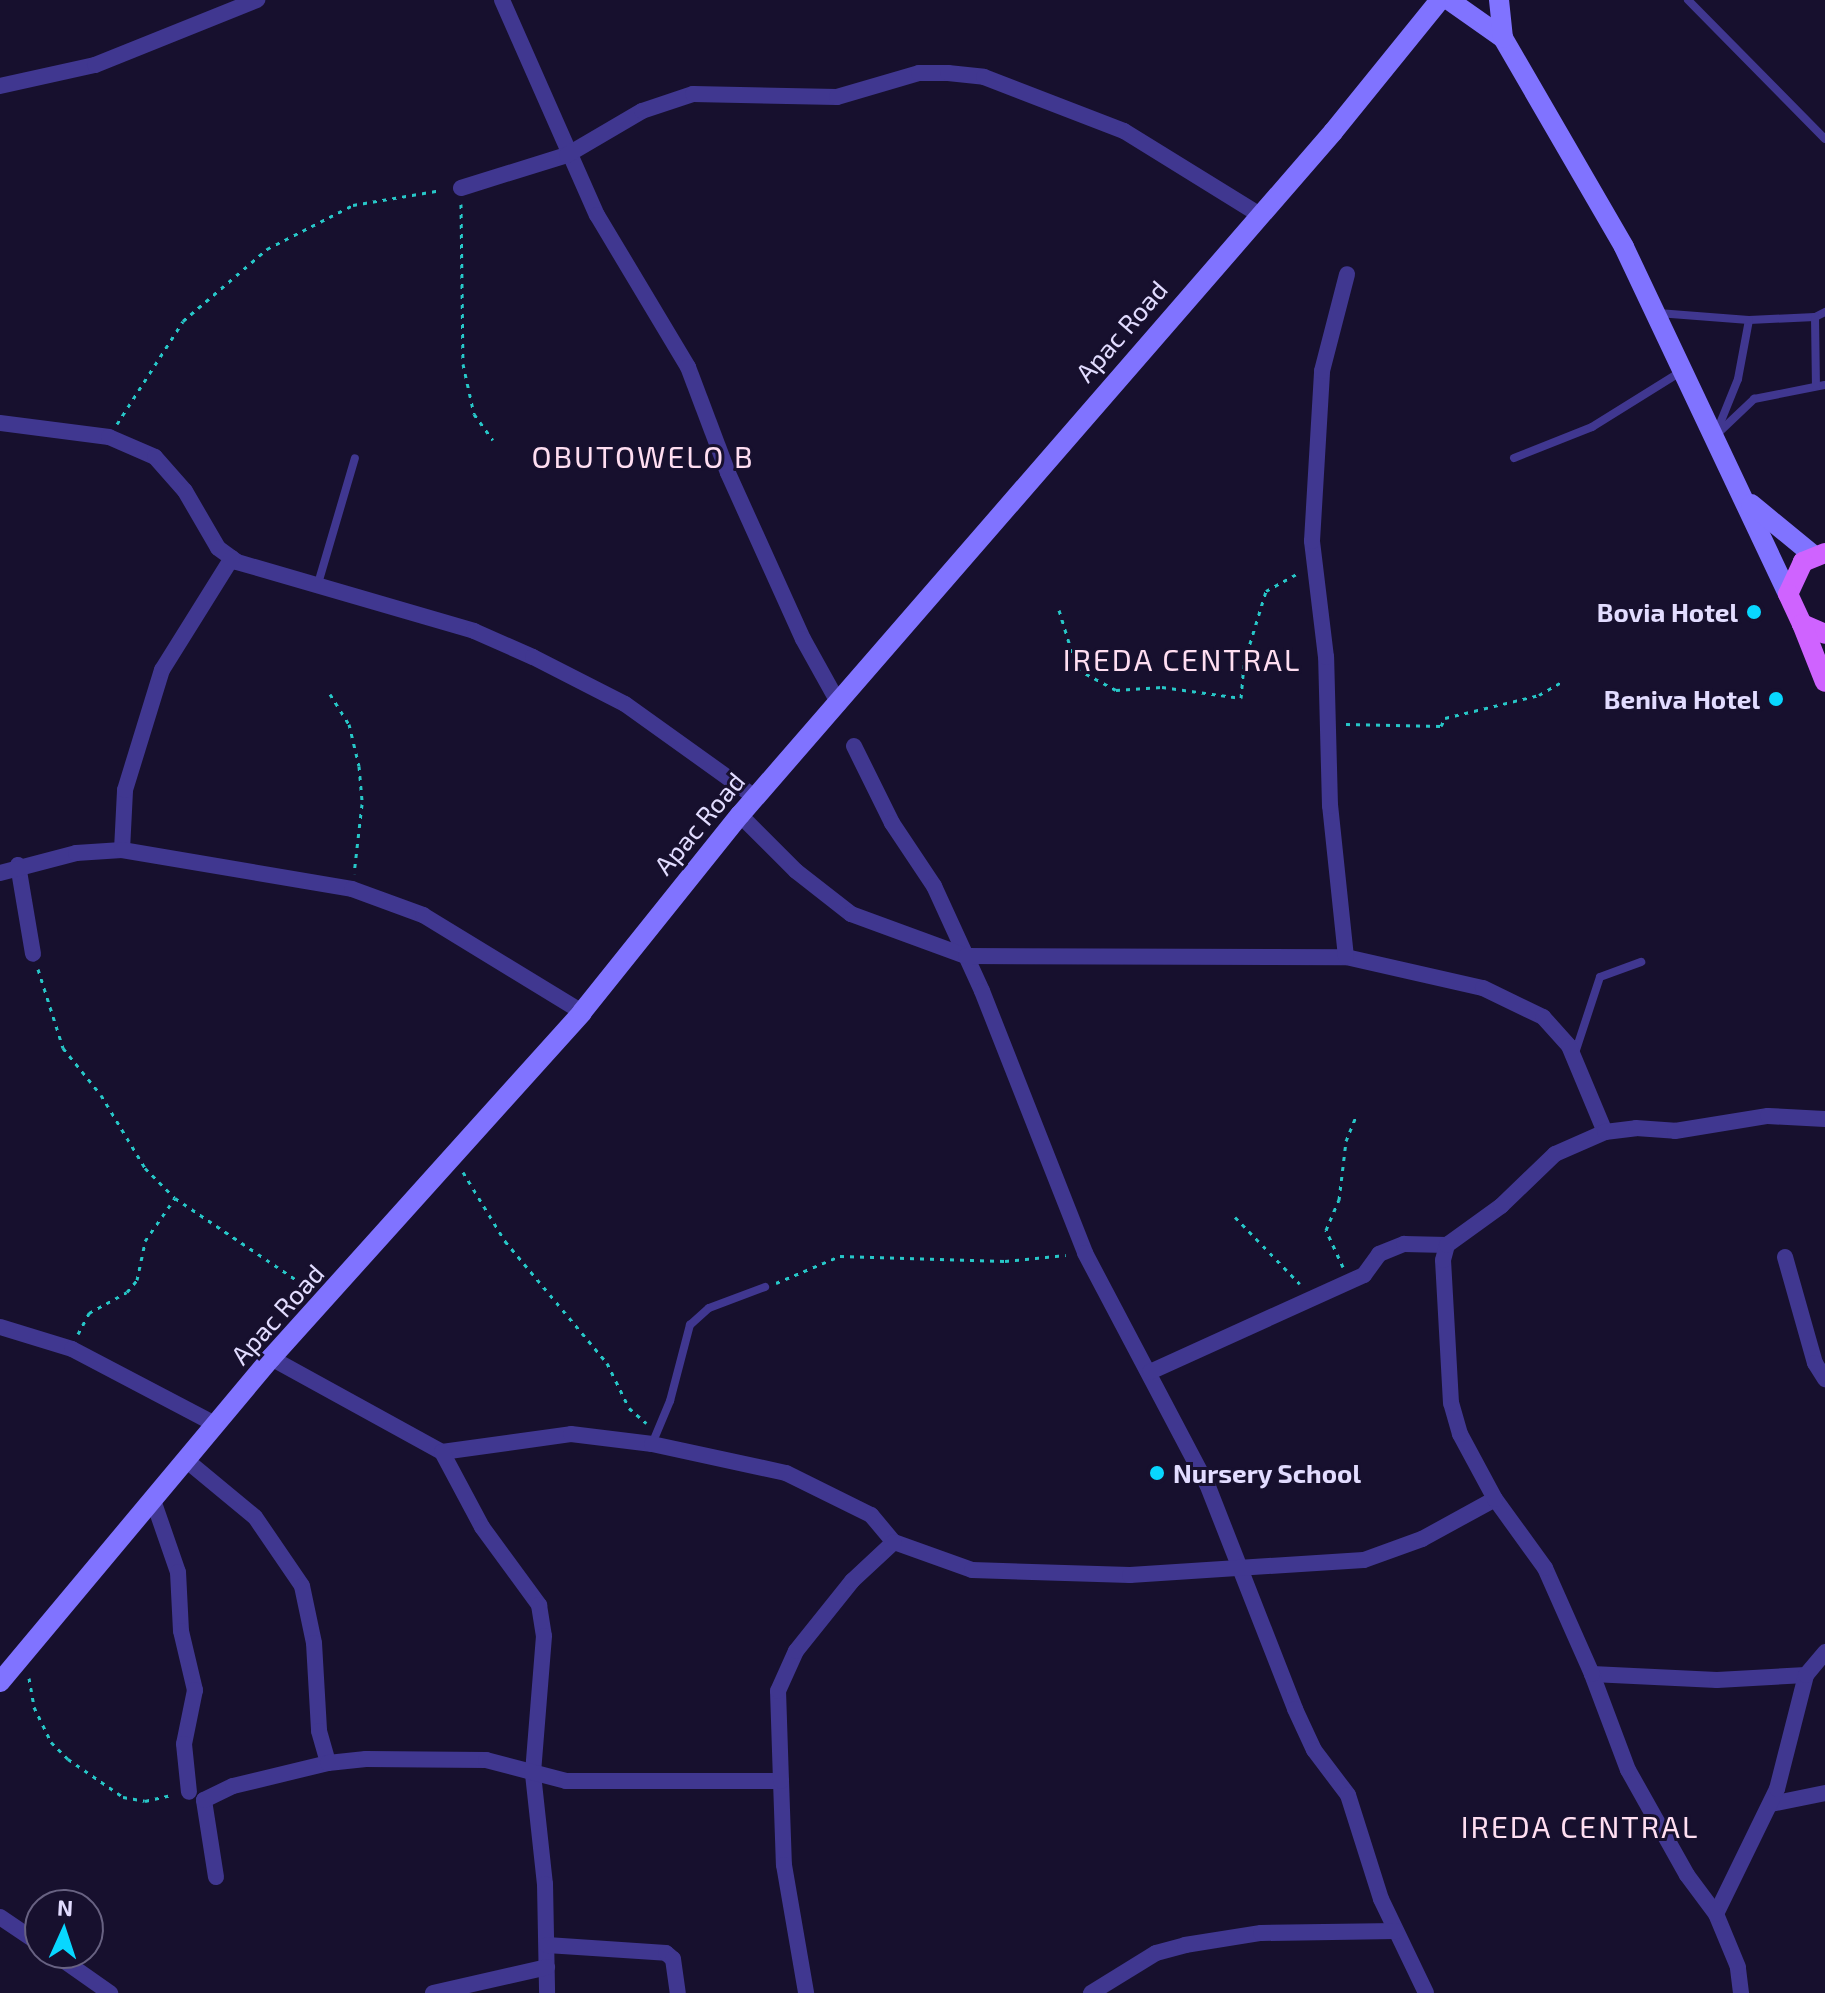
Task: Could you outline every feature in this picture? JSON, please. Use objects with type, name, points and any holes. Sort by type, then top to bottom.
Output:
[{"type":"main road","name":"Apac Road","points":[[0,1682],[271,1358],[582,1012],[755,797],[839,704],[1143,344],[1260,215],[1440,0]]},
{"type":"main road","points":[[1449,0],[1503,38]]},
{"type":"main road","points":[[1499,0],[1503,38],[1624,247],[1748,501],[1825,682]]},
{"type":"main road","points":[[1748,501],[1819,554],[1795,570],[1788,594]]},
{"type":"main road","points":[[1802,624],[1825,634]]},
{"type":"street","points":[[0,86],[95,65],[257,0]]},
{"type":"street","points":[[502,0],[567,155],[688,367],[728,473],[803,639],[839,704]]},
{"type":"street","points":[[461,188],[567,155],[642,111],[693,94],[837,97],[919,73],[948,73],[1012,86],[1124,131],[1260,215]]},
{"type":"street","points":[[1346,957],[1326,723],[1323,620],[1313,569],[1322,371],[1347,274]]},
{"type":"street","points":[[0,423],[109,437],[169,467],[205,532],[232,558],[316,588],[474,631],[533,657],[625,704],[755,797]]},
{"type":"street","points":[[122,850],[125,790],[162,670],[232,558]]},
{"type":"street","points":[[854,746],[892,823],[934,886],[966,956],[1085,1253],[1207,1484],[1303,1727],[1348,1795],[1396,1931],[1426,1993]]},
{"type":"street","points":[[740,815],[796,871],[851,914],[966,956],[1346,957],[1483,988],[1543,1017],[1574,1057],[1605,1132]]},
{"type":"street","points":[[0,873],[18,865],[122,850],[352,889],[423,915],[582,1012]]},
{"type":"street","points":[[18,865],[33,954]]},
{"type":"street","points":[[1150,1372],[1312,1295],[1364,1275],[1379,1254],[1404,1244],[1447,1245],[1501,1206],[1555,1154],[1605,1132],[1636,1128],[1675,1131],[1768,1116],[1825,1119]]},
{"type":"street","points":[[1447,1245],[1453,1418],[1495,1499],[1545,1568],[1592,1674],[1628,1770],[1687,1875],[1716,1914],[1738,1967],[1741,1993]]},
{"type":"street","points":[[1785,1257],[1815,1363],[1825,1379]]},
{"type":"street","points":[[0,1327],[72,1349],[215,1424]]},
{"type":"street","points":[[271,1358],[442,1452],[482,1527],[539,1605],[544,1636],[533,1774],[547,1945],[547,1993]]},
{"type":"street","points":[[442,1452],[571,1434],[655,1438],[786,1473],[871,1515],[894,1542],[972,1570],[1047,1576],[1242,1569],[1364,1560],[1422,1539],[1495,1499]]},
{"type":"street","points":[[186,1460],[255,1517],[302,1586],[314,1643],[319,1731],[328,1763]]},
{"type":"street","points":[[153,1500],[178,1572],[181,1631],[195,1690],[184,1744],[189,1792]]},
{"type":"street","points":[[806,1993],[784,1865],[778,1691],[796,1651],[852,1581],[894,1542]]},
{"type":"street","points":[[1716,1914],[1771,1804],[1789,1756],[1806,1675],[1825,1652]]},
{"type":"street","points":[[1592,1674],[1717,1680],[1806,1675]]},
{"type":"street","points":[[216,1877],[204,1800],[233,1786],[328,1763],[486,1760],[566,1781],[781,1781]]},
{"type":"street","points":[[1771,1804],[1825,1793]]},
{"type":"street","points":[[0,1917],[24,1933]]},
{"type":"street","points":[[1091,1993],[1156,1953],[1185,1945],[1261,1933],[1396,1931]]},
{"type":"street","points":[[547,1945],[666,1953],[673,1959],[678,1993]]},
{"type":"street","points":[[433,1993],[547,1967]]},
{"type":"street","points":[[76,1969],[110,1993]]},
{"type":"lane","points":[[1688,0],[1825,139]]},
{"type":"lane","points":[[1655,313],[1749,320],[1815,317],[1825,312]]},
{"type":"lane","points":[[1715,436],[1754,399],[1820,386],[1815,317]]},
{"type":"lane","points":[[1715,436],[1738,379],[1749,320]]},
{"type":"lane","points":[[1514,458],[1592,427],[1683,370]]},
{"type":"lane","points":[[316,588],[355,458]]},
{"type":"lane","points":[[1574,1057],[1600,977],[1641,962]]},
{"type":"lane","points":[[655,1438],[690,1325],[709,1308],[765,1287]]},
{"type":"path","points":[[109,437],[183,321],[267,249],[353,205],[461,188],[463,364],[474,414],[493,440]]},
{"type":"path","points":[[1059,610],[1077,669],[1116,690],[1162,687],[1241,698],[1244,663],[1266,591],[1282,579],[1313,569]]},
{"type":"path","points":[[1326,723],[1441,726],[1445,718],[1539,695],[1563,681]]},
{"type":"path","points":[[330,694],[349,724],[359,766],[362,804],[352,889]]},
{"type":"path","points":[[33,954],[63,1048],[115,1115],[126,1144],[175,1198],[323,1299]]},
{"type":"path","points":[[1349,1280],[1326,1230],[1339,1200],[1346,1141],[1356,1116]]},
{"type":"path","points":[[453,1155],[505,1241],[607,1363],[629,1408],[655,1438]]},
{"type":"path","points":[[72,1349],[89,1313],[127,1292],[137,1280],[145,1241],[175,1198]]},
{"type":"path","points":[[1235,1217],[1312,1295]]},
{"type":"path","points":[[765,1287],[840,1256],[1005,1261],[1085,1253]]},
{"type":"path","points":[[25,1654],[34,1707],[51,1742],[68,1759],[123,1797],[145,1801],[189,1792]]},
{"type":"place","name":"Bovia Hotel","points":[[1754,612]]},
{"type":"place","name":"Beniva Hotel","points":[[1776,699]]},
{"type":"place","name":"Nursery School","points":[[1157,1473]]},
{"type":"district","name":"OBUTOWELO B","points":[[643,456]]},
{"type":"district","name":"IREDA CENTRAL","points":[[1182,659]]},
{"type":"district","name":"IREDA CENTRAL","points":[[1580,1826]]}]
